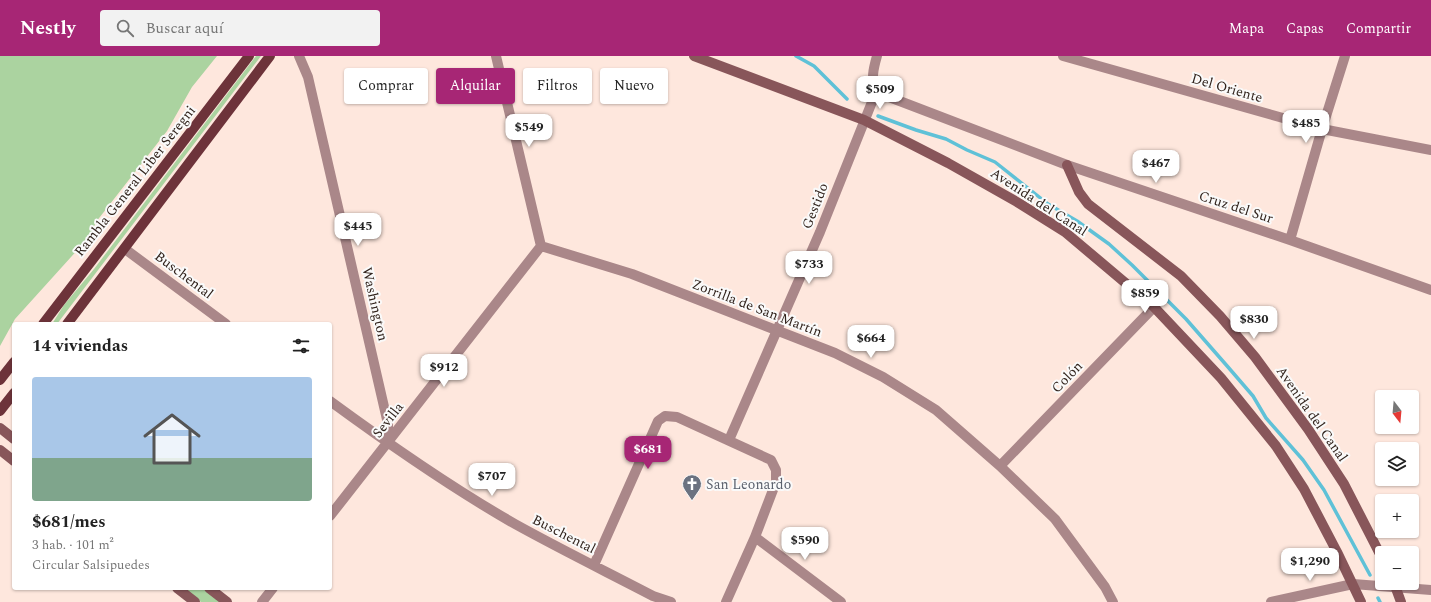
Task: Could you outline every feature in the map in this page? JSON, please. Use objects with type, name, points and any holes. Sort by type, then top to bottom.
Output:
[{"type":"main road","name":"Rambla General Liber Seregni","points":[[45,322],[249,56]]},
{"type":"main road","points":[[69,322],[270,56]]},
{"type":"main road","points":[[0,380],[12,365]]},
{"type":"main road","points":[[0,411],[12,396]]},
{"type":"street","name":"Washington","points":[[299,56],[308,77],[388,424],[388,443]]},
{"type":"street","points":[[496,56],[540,246]]},
{"type":"street","name":"Avenida del Canal","points":[[694,56],[864,120],[1017,202],[1065,232],[1154,307],[1221,378],[1276,446],[1304,489],[1361,602]]},
{"type":"street","points":[[876,92],[872,82],[877,56]]},
{"type":"street","name":"Del Oriente","points":[[1063,56],[1322,129],[1431,150]]},
{"type":"street","points":[[1290,240],[1345,56]]},
{"type":"street","name":"Gestido","points":[[730,440],[820,232],[876,92]]},
{"type":"street","name":"Cruz del Sur","points":[[876,92],[1067,166],[1290,240],[1431,290]]},
{"type":"street","name":"Avenida del Canal","points":[[1067,166],[1079,192],[1088,204],[1181,276],[1220,316],[1255,357],[1308,428],[1344,484],[1376,546]]},
{"type":"street","name":"Sevilla","points":[[332,513],[540,246]]},
{"type":"street","name":"Zorrilla de San Martín","points":[[540,246],[632,274],[835,353],[890,381],[936,410],[1000,466],[1055,520],[1106,587],[1113,602]]},
{"type":"street","name":"Buschental","points":[[125,249],[223,322]]},
{"type":"street","name":"Colón","points":[[1000,466],[1154,307]]},
{"type":"street","name":"Buschental","points":[[332,402],[450,485],[509,520],[594,565],[652,599],[671,602]]},
{"type":"street","points":[[594,565],[658,421],[665,416],[677,417],[771,460],[776,470],[776,482],[756,537],[726,602]]},
{"type":"street","points":[[0,428],[12,437]]},
{"type":"street","points":[[0,450],[12,459]]},
{"type":"street","points":[[756,537],[841,602]]},
{"type":"street","points":[[1271,602],[1353,584],[1375,585]]},
{"type":"street","points":[[1419,589],[1431,590]]},
{"type":"street","points":[[179,590],[194,602]]},
{"type":"street","points":[[212,590],[227,602]]},
{"type":"street","points":[[262,602],[271,590]]},
{"type":"street","points":[[1396,590],[1401,602]]},
{"type":"green space","points":[[0,56],[217,56],[192,87],[167,131],[96,222],[90,236],[12,322],[0,346]]},
{"type":"green space","points":[[256,56],[261,56],[59,322],[53,322],[64,305],[94,269]]},
{"type":"green space","points":[[185,590],[205,590],[221,602],[201,602]]},
{"type":"waterway","points":[[796,56],[814,66],[847,99]]},
{"type":"waterway","points":[[878,116],[946,139],[995,162],[1048,204],[1077,221],[1109,244],[1132,265],[1186,319],[1253,396],[1266,418],[1303,460],[1324,490],[1370,575]]},
{"type":"waterway","points":[[1378,598],[1380,602]]},
{"type":"place","name":"San Leonardo","points":[[692,501]]}]
